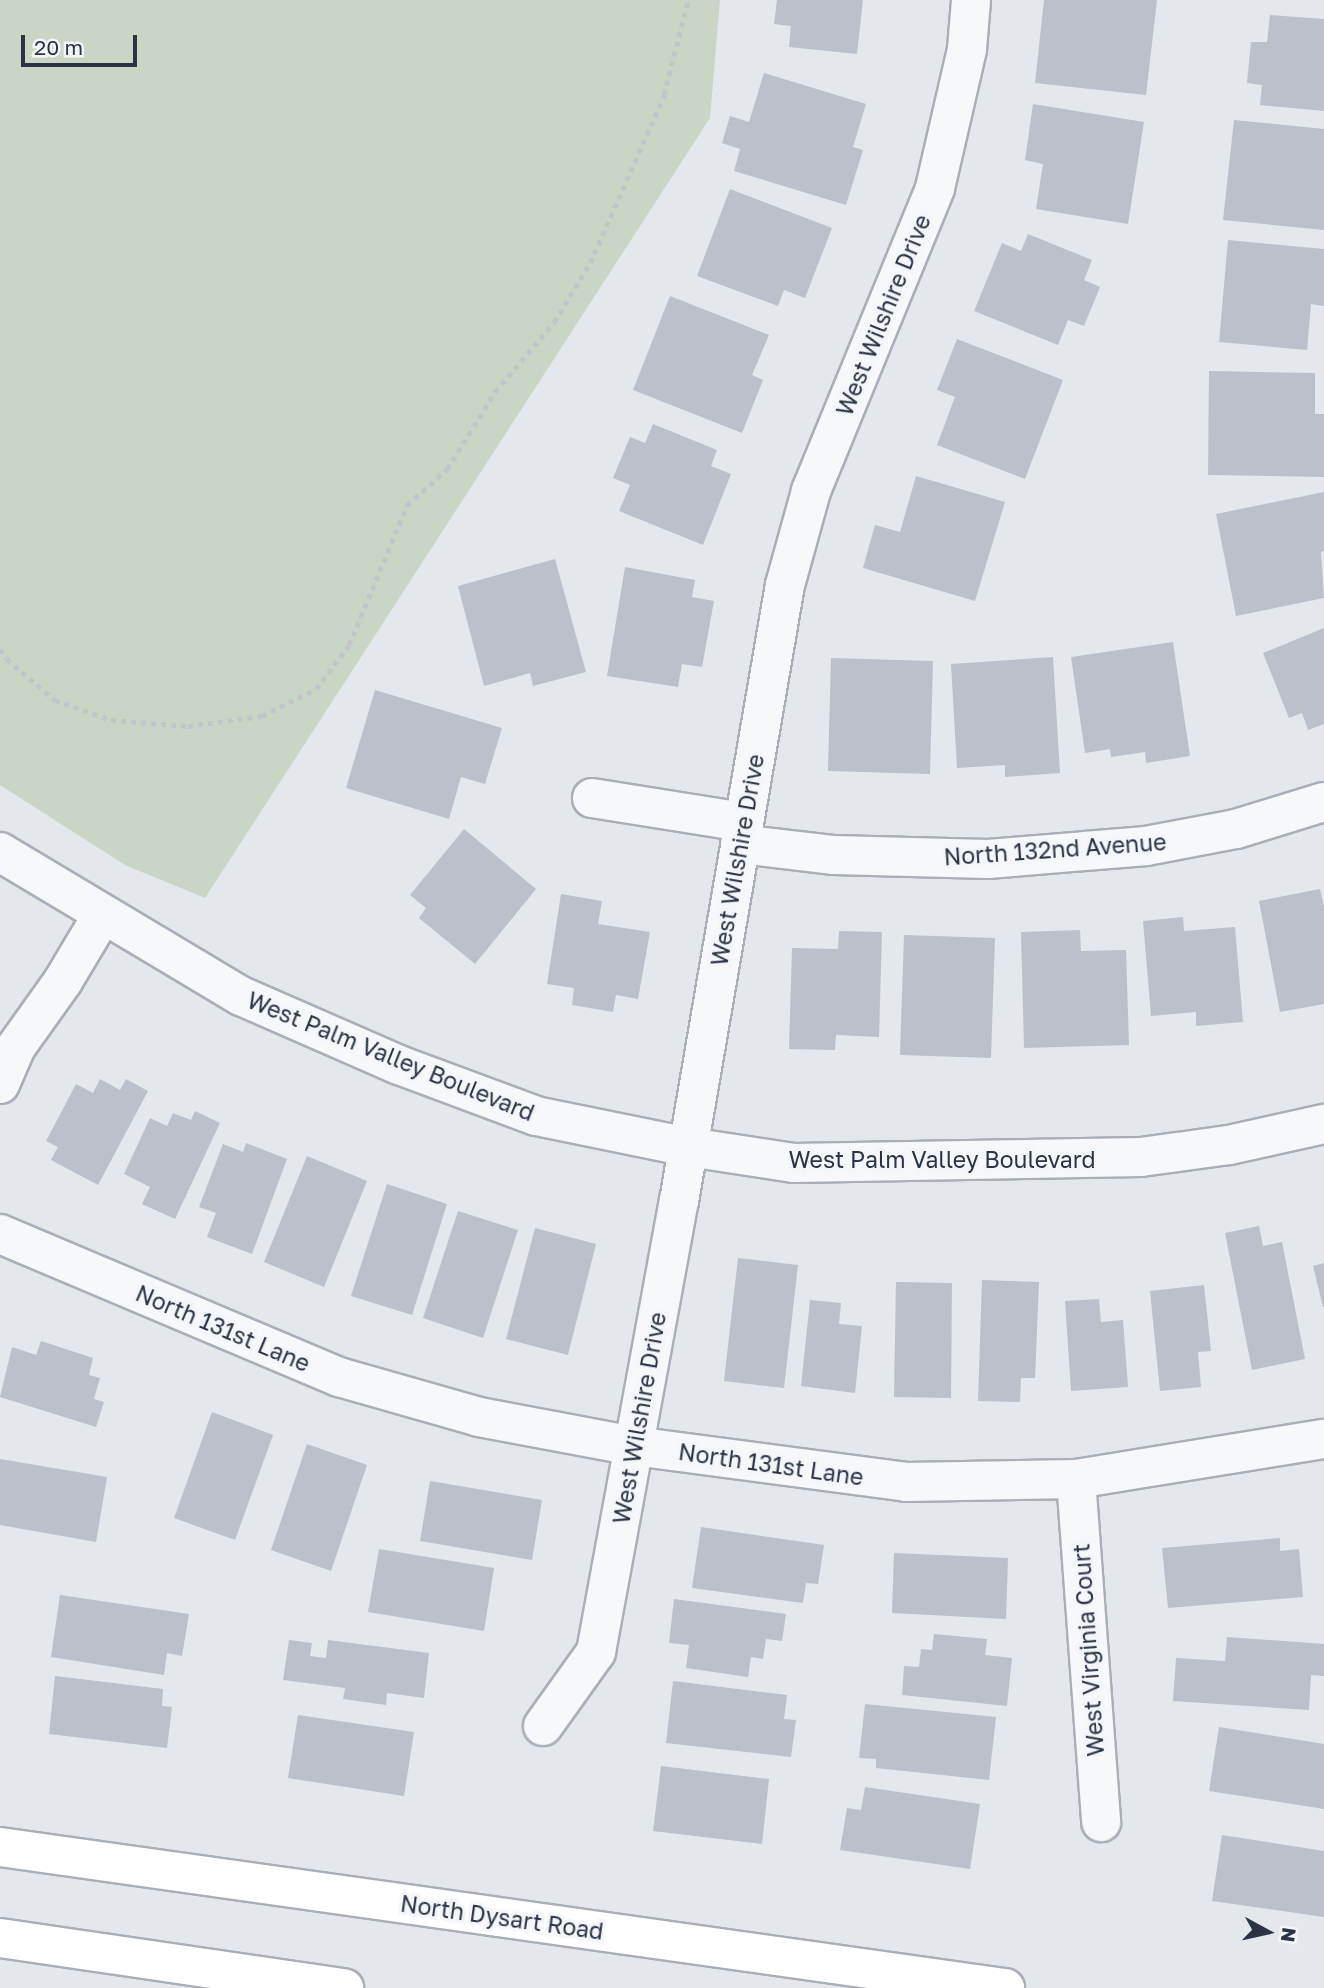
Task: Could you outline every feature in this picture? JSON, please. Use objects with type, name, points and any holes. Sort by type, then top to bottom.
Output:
[{"type":"main road","name":"North Dysart Road","points":[[0,1847],[1005,1988]]},
{"type":"main road","points":[[0,1938],[344,1988]]},
{"type":"street","name":"West Wilshire Drive","points":[[542,1726],[596,1652],[689,1147],[785,585],[811,491],[935,188],[967,49],[971,0]]},
{"type":"street","name":"North 132nd Avenue","points":[[592,798],[834,855],[988,859],[1146,846],[1236,829],[1324,802]]},
{"type":"street","name":"West Palm Valley Boulevard","points":[[0,852],[241,996],[399,1065],[537,1116],[689,1147],[794,1163],[1141,1157],[1229,1145],[1324,1124]]},
{"type":"street","points":[[0,1084],[16,1047],[63,981],[103,914]]},
{"type":"street","name":"North 131st Lane","points":[[0,1234],[339,1377],[479,1417],[634,1446],[906,1482],[1076,1479],[1324,1439]]},
{"type":"street","name":"West Virginia Court","points":[[1076,1479],[1101,1822]]},
{"type":"path","points":[[0,649],[7,659],[55,700],[111,720],[188,726],[262,716],[316,689],[349,645],[407,505],[447,469],[495,392],[554,322],[590,263],[664,94],[688,0]]},
{"type":"green space","points":[[0,0],[720,0],[710,118],[205,898],[125,865],[0,785]]},
{"type":"building","points":[[777,0],[863,0],[857,54],[789,47],[791,26],[774,24]]},
{"type":"building","points":[[1044,0],[1157,0],[1146,95],[1035,83]]},
{"type":"building","points":[[1270,15],[1324,19],[1324,111],[1260,105],[1262,85],[1247,83],[1251,42],[1267,42]]},
{"type":"building","points":[[764,73],[866,104],[853,147],[863,150],[846,205],[734,171],[740,149],[722,143],[730,116],[749,122]]},
{"type":"building","points":[[1033,104],[1144,122],[1128,224],[1036,209],[1043,164],[1025,160]]},
{"type":"building","points":[[1234,120],[1324,129],[1324,230],[1223,220]]},
{"type":"building","points":[[730,189],[832,228],[805,298],[784,290],[778,306],[697,276]]},
{"type":"building","points":[[1028,234],[1092,260],[1084,280],[1100,287],[1084,326],[1068,320],[1058,345],[974,311],[1002,243],[1021,251]]},
{"type":"building","points":[[1228,240],[1324,249],[1324,306],[1311,304],[1307,350],[1219,342]]},
{"type":"building","points":[[670,296],[769,335],[752,375],[763,380],[742,433],[633,390]]},
{"type":"building","points":[[957,339],[1063,380],[1025,479],[937,445],[955,397],[937,390]]},
{"type":"building","points":[[1209,371],[1315,373],[1315,414],[1324,414],[1324,477],[1208,475]]},
{"type":"building","points":[[653,424],[717,450],[711,466],[731,474],[703,545],[619,511],[630,485],[613,478],[630,437],[645,443]]},
{"type":"building","points":[[916,476],[1005,502],[975,601],[863,568],[875,525],[900,532]]},
{"type":"building","points":[[1324,492],[1324,551],[1321,552],[1324,598],[1236,616],[1216,514]]},
{"type":"building","points":[[555,559],[586,672],[533,686],[530,673],[484,686],[458,586]]},
{"type":"building","points":[[625,567],[695,580],[692,597],[714,601],[702,667],[682,664],[678,687],[607,676]]},
{"type":"building","points":[[1324,628],[1324,724],[1308,730],[1302,713],[1289,718],[1263,653]]},
{"type":"building","points":[[1173,642],[1190,756],[1146,763],[1145,752],[1111,757],[1110,749],[1085,753],[1071,657]]},
{"type":"building","points":[[1053,657],[1060,773],[1005,777],[1005,765],[957,768],[951,664]]},
{"type":"building","points":[[831,658],[933,661],[930,774],[828,771]]},
{"type":"building","points":[[375,690],[502,728],[485,784],[461,777],[449,819],[346,788]]},
{"type":"building","points":[[464,829],[536,889],[475,964],[419,918],[426,908],[410,895]]},
{"type":"building","points":[[1320,889],[1324,906],[1324,1004],[1280,1012],[1259,901]]},
{"type":"building","points":[[561,894],[602,901],[598,924],[650,932],[638,999],[616,995],[613,1012],[572,1005],[574,988],[547,984]]},
{"type":"building","points":[[1183,917],[1184,931],[1235,927],[1243,1022],[1196,1026],[1196,1012],[1151,1016],[1143,921]]},
{"type":"building","points":[[1080,930],[1081,951],[1126,950],[1129,1045],[1024,1048],[1021,932]]},
{"type":"building","points":[[839,931],[882,932],[879,1037],[836,1035],[835,1050],[789,1049],[792,948],[838,949]]},
{"type":"building","points":[[904,935],[995,938],[991,1058],[900,1055]]},
{"type":"building","points":[[100,1079],[120,1090],[126,1079],[148,1091],[98,1185],[51,1160],[58,1147],[46,1141],[76,1084],[93,1093]]},
{"type":"building","points":[[195,1111],[220,1123],[175,1219],[142,1204],[150,1187],[124,1174],[150,1118],[167,1126],[173,1113],[191,1120]]},
{"type":"building","points":[[246,1143],[287,1159],[252,1254],[207,1237],[216,1213],[199,1207],[223,1144],[243,1152]]},
{"type":"building","points":[[307,1156],[367,1181],[324,1287],[264,1262]]},
{"type":"building","points":[[387,1184],[447,1204],[412,1315],[351,1296]]},
{"type":"building","points":[[458,1211],[518,1230],[483,1338],[423,1318]]},
{"type":"building","points":[[1259,1226],[1263,1246],[1282,1242],[1305,1359],[1252,1370],[1225,1233]]},
{"type":"building","points":[[535,1228],[596,1244],[568,1355],[506,1339]]},
{"type":"building","points":[[738,1258],[798,1265],[784,1388],[724,1381]]},
{"type":"building","points":[[1324,1263],[1324,1307],[1323,1307],[1313,1266]]},
{"type":"building","points":[[982,1280],[1039,1282],[1035,1378],[1021,1378],[1020,1402],[978,1401]]},
{"type":"building","points":[[896,1282],[952,1283],[951,1398],[894,1397]]},
{"type":"building","points":[[1204,1285],[1211,1351],[1198,1352],[1201,1387],[1160,1391],[1150,1291]]},
{"type":"building","points":[[1099,1299],[1101,1322],[1123,1320],[1128,1387],[1071,1391],[1065,1301]]},
{"type":"building","points":[[810,1300],[841,1303],[839,1324],[862,1326],[855,1393],[801,1386]]},
{"type":"building","points":[[41,1341],[93,1358],[89,1375],[100,1378],[94,1399],[104,1402],[96,1427],[0,1397],[12,1347],[36,1355]]},
{"type":"building","points":[[212,1412],[273,1435],[235,1540],[174,1518]]},
{"type":"building","points":[[307,1444],[367,1465],[331,1571],[271,1550]]},
{"type":"building","points":[[0,1459],[107,1477],[96,1542],[0,1525]]},
{"type":"building","points":[[430,1481],[542,1500],[532,1560],[420,1541]]},
{"type":"building","points":[[701,1527],[824,1545],[818,1584],[806,1583],[803,1603],[692,1588]]},
{"type":"building","points":[[1280,1538],[1280,1551],[1299,1549],[1303,1597],[1168,1608],[1162,1548]]},
{"type":"building","points":[[379,1549],[494,1568],[484,1631],[368,1612]]},
{"type":"building","points":[[894,1553],[1008,1558],[1006,1619],[892,1613]]},
{"type":"building","points":[[60,1595],[189,1614],[182,1656],[167,1653],[164,1675],[51,1657]]},
{"type":"building","points":[[674,1599],[786,1614],[782,1641],[766,1639],[763,1659],[751,1657],[748,1677],[686,1668],[689,1645],[669,1643]]},
{"type":"building","points":[[934,1634],[987,1639],[985,1655],[1012,1658],[1007,1706],[902,1695],[904,1666],[919,1667],[921,1649],[932,1650]]},
{"type":"building","points":[[1227,1637],[1324,1644],[1324,1676],[1311,1675],[1309,1710],[1173,1701],[1176,1658],[1225,1661]]},
{"type":"building","points":[[289,1640],[312,1643],[310,1656],[326,1658],[328,1640],[429,1653],[424,1698],[387,1693],[386,1705],[343,1699],[345,1688],[283,1680]]},
{"type":"building","points":[[55,1676],[163,1689],[162,1706],[172,1707],[167,1748],[49,1734]]},
{"type":"building","points":[[673,1681],[787,1695],[784,1719],[796,1720],[791,1757],[666,1743]]},
{"type":"building","points":[[865,1704],[996,1717],[989,1780],[876,1768],[876,1759],[859,1758]]},
{"type":"building","points":[[298,1715],[414,1732],[404,1796],[288,1778]]},
{"type":"building","points":[[1219,1727],[1324,1744],[1324,1809],[1209,1791]]},
{"type":"building","points":[[661,1766],[769,1779],[762,1844],[653,1831]]},
{"type":"building","points":[[865,1787],[980,1804],[970,1869],[840,1850],[847,1808],[861,1810]]},
{"type":"building","points":[[1222,1835],[1324,1851],[1324,1917],[1212,1901]]}]
